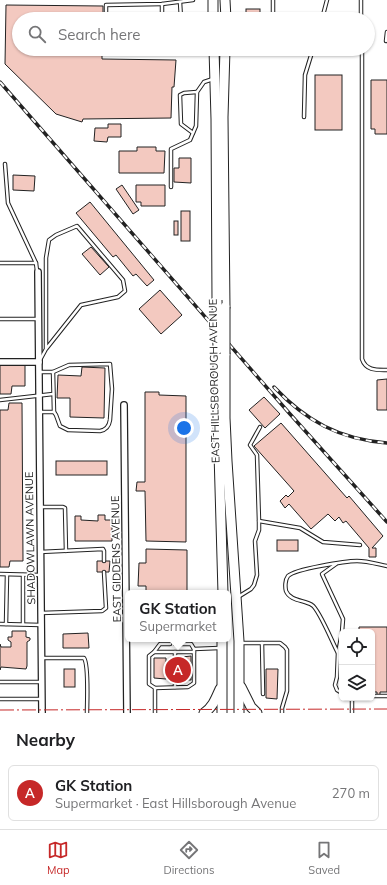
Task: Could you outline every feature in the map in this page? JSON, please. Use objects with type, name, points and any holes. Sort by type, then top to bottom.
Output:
[{"type":"main road","points":[[213,0],[213,12]]},
{"type":"main road","points":[[226,0],[226,12]]},
{"type":"main road","name":"EAST HILLSBOROUGH AVENUE","points":[[214,56],[216,119],[218,418],[230,590]]},
{"type":"main road","name":"EAST HILLSBOROUGH AVENUE","points":[[225,56],[223,117],[225,354],[230,590]]},
{"type":"main road","name":"EAST HILLSBOROUGH AVENUE","points":[[231,601],[239,643],[239,713]]},
{"type":"main road","points":[[222,643],[222,713]]},
{"type":"main road","points":[[204,713],[214,702],[222,684]]},
{"type":"main road","points":[[239,684],[251,707],[257,713]]},
{"type":"street","name":"SHADOWLAWN AVENUE","points":[[38,272],[40,625],[42,713]]},
{"type":"street","points":[[0,362],[39,362]]},
{"type":"street","name":"EAST GIDDENS AVENUE","points":[[124,405],[126,590]]},
{"type":"street","name":"EAST GIDDENS AVENUE","points":[[126,642],[127,713]]},
{"type":"lane","points":[[106,12],[106,5],[162,4],[168,2],[193,0]]},
{"type":"lane","points":[[273,0],[273,12]]},
{"type":"lane","points":[[324,12],[327,0]]},
{"type":"lane","points":[[362,0],[362,12]]},
{"type":"lane","points":[[180,2],[181,12]]},
{"type":"lane","points":[[162,4],[162,12]]},
{"type":"lane","points":[[386,41],[387,32]]},
{"type":"lane","points":[[304,117],[305,75],[311,56]]},
{"type":"lane","points":[[362,56],[362,359],[363,364],[371,369],[387,370]]},
{"type":"lane","points":[[170,187],[170,149],[190,140],[196,126],[197,92],[204,82],[214,79]]},
{"type":"lane","points":[[193,133],[181,124],[180,95],[184,92],[197,92]]},
{"type":"lane","points":[[5,164],[8,203],[36,263],[38,272]]},
{"type":"lane","points":[[39,362],[46,348],[81,305],[118,297],[125,291],[123,280],[77,226],[56,235],[49,240],[46,258],[46,348]]},
{"type":"lane","points":[[0,263],[36,263]]},
{"type":"lane","points":[[0,319],[38,319]]},
{"type":"lane","points":[[39,372],[53,372],[69,365],[110,364],[112,385],[110,420],[105,430],[68,430],[60,426],[54,412],[52,394],[53,372]]},
{"type":"lane","points":[[0,400],[52,394]]},
{"type":"lane","points":[[39,412],[54,412]]},
{"type":"lane","points":[[231,596],[251,589],[257,575],[255,541],[259,530],[257,455],[250,445],[260,427]]},
{"type":"lane","points":[[39,507],[65,508],[66,551]]},
{"type":"lane","points":[[259,521],[300,528],[323,542],[360,545]]},
{"type":"lane","points":[[40,552],[103,549],[104,561]]},
{"type":"lane","points":[[338,653],[318,612],[313,605],[291,597],[286,590],[286,581],[288,576],[295,572],[338,563],[357,561],[387,566]]},
{"type":"lane","points":[[338,563],[322,574],[343,619],[342,629]]},
{"type":"lane","points":[[40,613],[102,611],[106,608],[104,572]]},
{"type":"lane","points":[[0,574],[40,575]]},
{"type":"lane","points":[[6,624],[7,575]]},
{"type":"lane","points":[[23,575],[23,624]]},
{"type":"lane","points":[[0,624],[40,625]]},
{"type":"lane","points":[[154,652],[194,650],[222,643]]},
{"type":"lane","points":[[239,643],[280,643],[287,650],[288,690],[282,708],[282,713]]},
{"type":"lane","points":[[262,643],[263,694]]},
{"type":"lane","points":[[170,644],[160,644],[150,656],[149,684],[155,688],[188,687],[192,685],[194,681],[192,663],[194,650],[191,644],[175,644]]},
{"type":"lane","points":[[339,648],[335,685],[339,691]]},
{"type":"lane","points":[[175,652],[175,687]]},
{"type":"lane","points":[[41,658],[84,658],[87,669],[87,713]]},
{"type":"lane","points":[[175,663],[182,663]]},
{"type":"lane","points":[[175,673],[182,673]]},
{"type":"lane","points":[[0,682],[41,682]]},
{"type":"lane","points":[[155,688],[155,713]]},
{"type":"lane","points":[[375,696],[387,696]]},
{"type":"lane","points":[[0,699],[41,699]]},
{"type":"lane","points":[[352,701],[352,713]]},
{"type":"building","points":[[6,5],[103,6],[103,12],[12,12],[12,56],[102,56],[102,59],[176,60],[174,87],[172,87],[171,118],[83,119],[82,122],[56,114],[5,64]]},
{"type":"building","points":[[246,9],[260,9],[260,12],[246,12]]},
{"type":"building","points":[[315,75],[342,75],[342,130],[315,130]]},
{"type":"building","points":[[371,80],[387,80],[387,134],[375,134],[375,129],[371,129]]},
{"type":"building","points":[[108,124],[121,124],[121,137],[108,137],[107,142],[94,141],[95,128],[108,128]]},
{"type":"building","points":[[137,147],[156,147],[156,151],[165,151],[164,173],[119,173],[119,151],[137,151]]},
{"type":"building","points":[[179,158],[191,158],[191,183],[174,182],[174,168],[179,168]]},
{"type":"building","points":[[13,175],[35,176],[34,191],[13,190]]},
{"type":"building","points":[[122,185],[139,210],[133,214],[116,189]]},
{"type":"building","points":[[136,185],[165,185],[165,206],[141,206],[141,202],[136,202]]},
{"type":"building","points":[[90,202],[154,280],[147,286],[136,274],[133,276],[116,255],[113,257],[76,213]]},
{"type":"building","points":[[181,211],[190,211],[190,241],[181,241]]},
{"type":"building","points":[[174,221],[178,221],[178,235],[174,235]]},
{"type":"building","points":[[91,247],[109,267],[100,275],[82,254]]},
{"type":"building","points":[[160,290],[182,315],[161,334],[139,309]]},
{"type":"building","points":[[0,365],[25,365],[25,386],[12,386],[11,394],[0,394]]},
{"type":"building","points":[[82,367],[105,368],[104,418],[70,417],[70,398],[57,398],[58,375],[81,376]]},
{"type":"building","points":[[387,379],[387,410],[377,410],[377,380]]},
{"type":"building","points":[[145,392],[159,392],[159,395],[186,396],[186,542],[146,541],[145,491],[136,491],[137,482],[145,482]]},
{"type":"building","points":[[264,397],[280,414],[265,428],[249,410]]},
{"type":"building","points":[[9,403],[22,403],[23,561],[10,561],[9,567],[0,567],[0,410],[8,410]]},
{"type":"building","points":[[281,423],[347,498],[349,496],[383,536],[372,548],[376,548],[376,557],[369,557],[369,548],[346,521],[343,523],[339,517],[335,521],[328,514],[311,529],[289,504],[285,508],[280,501],[286,495],[288,497],[294,491],[254,446]]},
{"type":"building","points":[[56,461],[107,461],[107,475],[56,475]]},
{"type":"building","points":[[98,515],[105,515],[105,520],[112,520],[112,541],[75,541],[75,516],[81,516],[81,520],[98,521]]},
{"type":"building","points":[[277,540],[298,540],[298,551],[277,551]]},
{"type":"building","points":[[146,549],[187,550],[187,590],[146,590],[146,586],[138,586],[139,563],[146,563]]},
{"type":"building","points":[[97,561],[110,561],[109,572],[97,572]]},
{"type":"building","points":[[359,627],[387,627],[387,692],[380,692],[380,695],[377,695],[377,692],[375,692],[375,629],[359,629]]},
{"type":"building","points":[[12,631],[26,631],[26,637],[30,638],[27,642],[27,666],[26,669],[1,667],[0,670],[0,644],[1,647],[11,647],[11,642],[8,640],[8,637],[12,637]]},
{"type":"building","points":[[88,633],[89,648],[63,648],[63,634]]},
{"type":"building","points":[[191,656],[191,680],[182,680],[182,657]]},
{"type":"building","points":[[154,658],[166,658],[166,679],[154,678]]},
{"type":"building","points":[[64,669],[75,669],[75,687],[64,687]]},
{"type":"building","points":[[266,669],[278,669],[277,699],[266,698]]},
{"type":"railway","points":[[0,82],[290,414],[387,522]]},
{"type":"railway","points":[[274,387],[298,410],[324,426],[354,437],[387,443]]},
{"type":"power","points":[[0,710],[387,709]]},
{"type":"place","name":"GK Station","points":[[178,670]]}]
